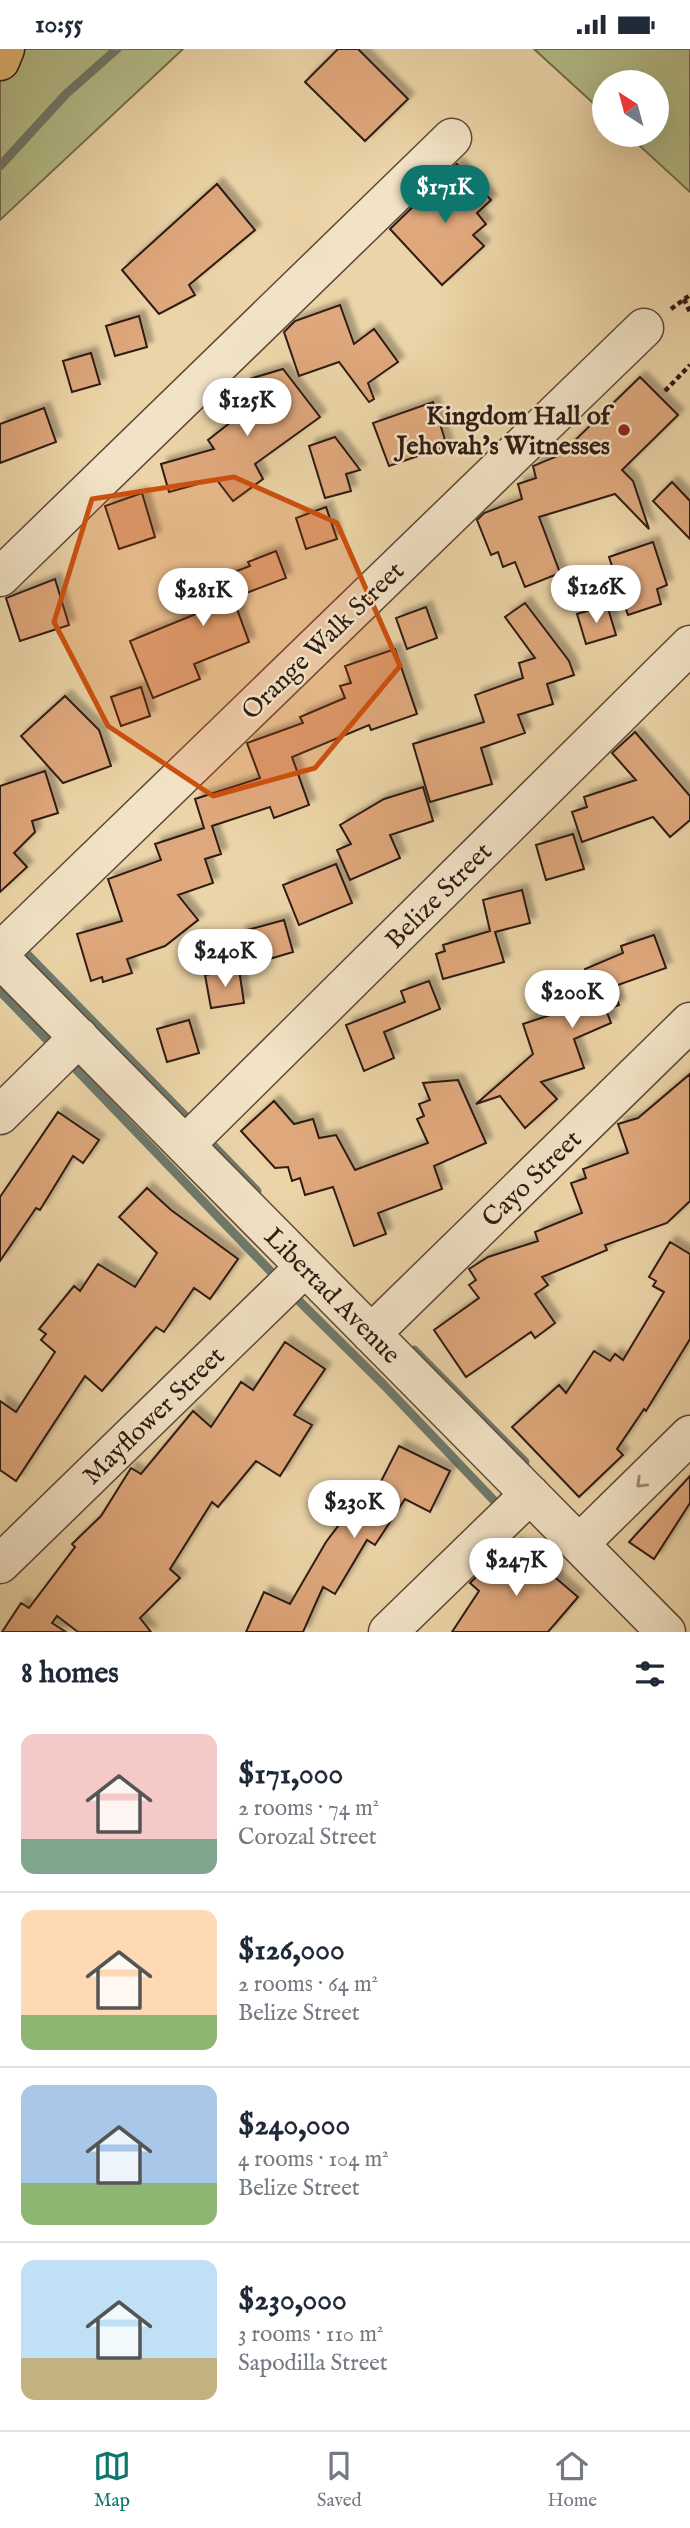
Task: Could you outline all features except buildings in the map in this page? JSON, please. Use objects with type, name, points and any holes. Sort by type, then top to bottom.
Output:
[{"type":"main road","points":[[0,61],[5,49]]},
{"type":"street","points":[[0,577],[452,138]]},
{"type":"street","name":"Orange Walk Street","points":[[0,952],[644,328]]},
{"type":"street","name":"Belize Street","points":[[185,1145],[690,645]]},
{"type":"street","name":"Libertad Avenue","points":[[0,958],[666,1632]]},
{"type":"street","name":"Cayo Street","points":[[371,1334],[690,1022]]},
{"type":"street","points":[[0,1115],[79,1037]]},
{"type":"street","name":"Mayflower Street","points":[[0,1564],[305,1266]]},
{"type":"street","points":[[579,1544],[690,1435]]},
{"type":"street","points":[[388,1632],[530,1494]]},
{"type":"path","points":[[684,299],[690,311]]},
{"type":"path","points":[[665,391],[690,365]]},
{"type":"highlighted area","points":[[234,477],[337,523],[400,666],[315,768],[213,796],[108,726],[54,622],[92,499]]},
{"type":"green space","points":[[0,49],[183,49],[0,220]]},
{"type":"green space","points":[[534,49],[690,49],[690,192],[641,147],[669,147],[669,70],[592,70],[592,102]]},
{"type":"waterway","points":[[0,166],[66,94],[117,49]]},
{"type":"waterway","points":[[18,945],[194,1125]]},
{"type":"waterway","points":[[0,991],[55,1048]]},
{"type":"waterway","points":[[67,1060],[278,1279]]},
{"type":"waterway","points":[[206,1138],[257,1191]]},
{"type":"waterway","points":[[290,1292],[383,1384],[503,1510]]},
{"type":"waterway","points":[[414,1350],[525,1462]]},
{"type":"place","name":"Kingdom Hall of Jehovah's Witnesses","points":[[624,430]]}]
